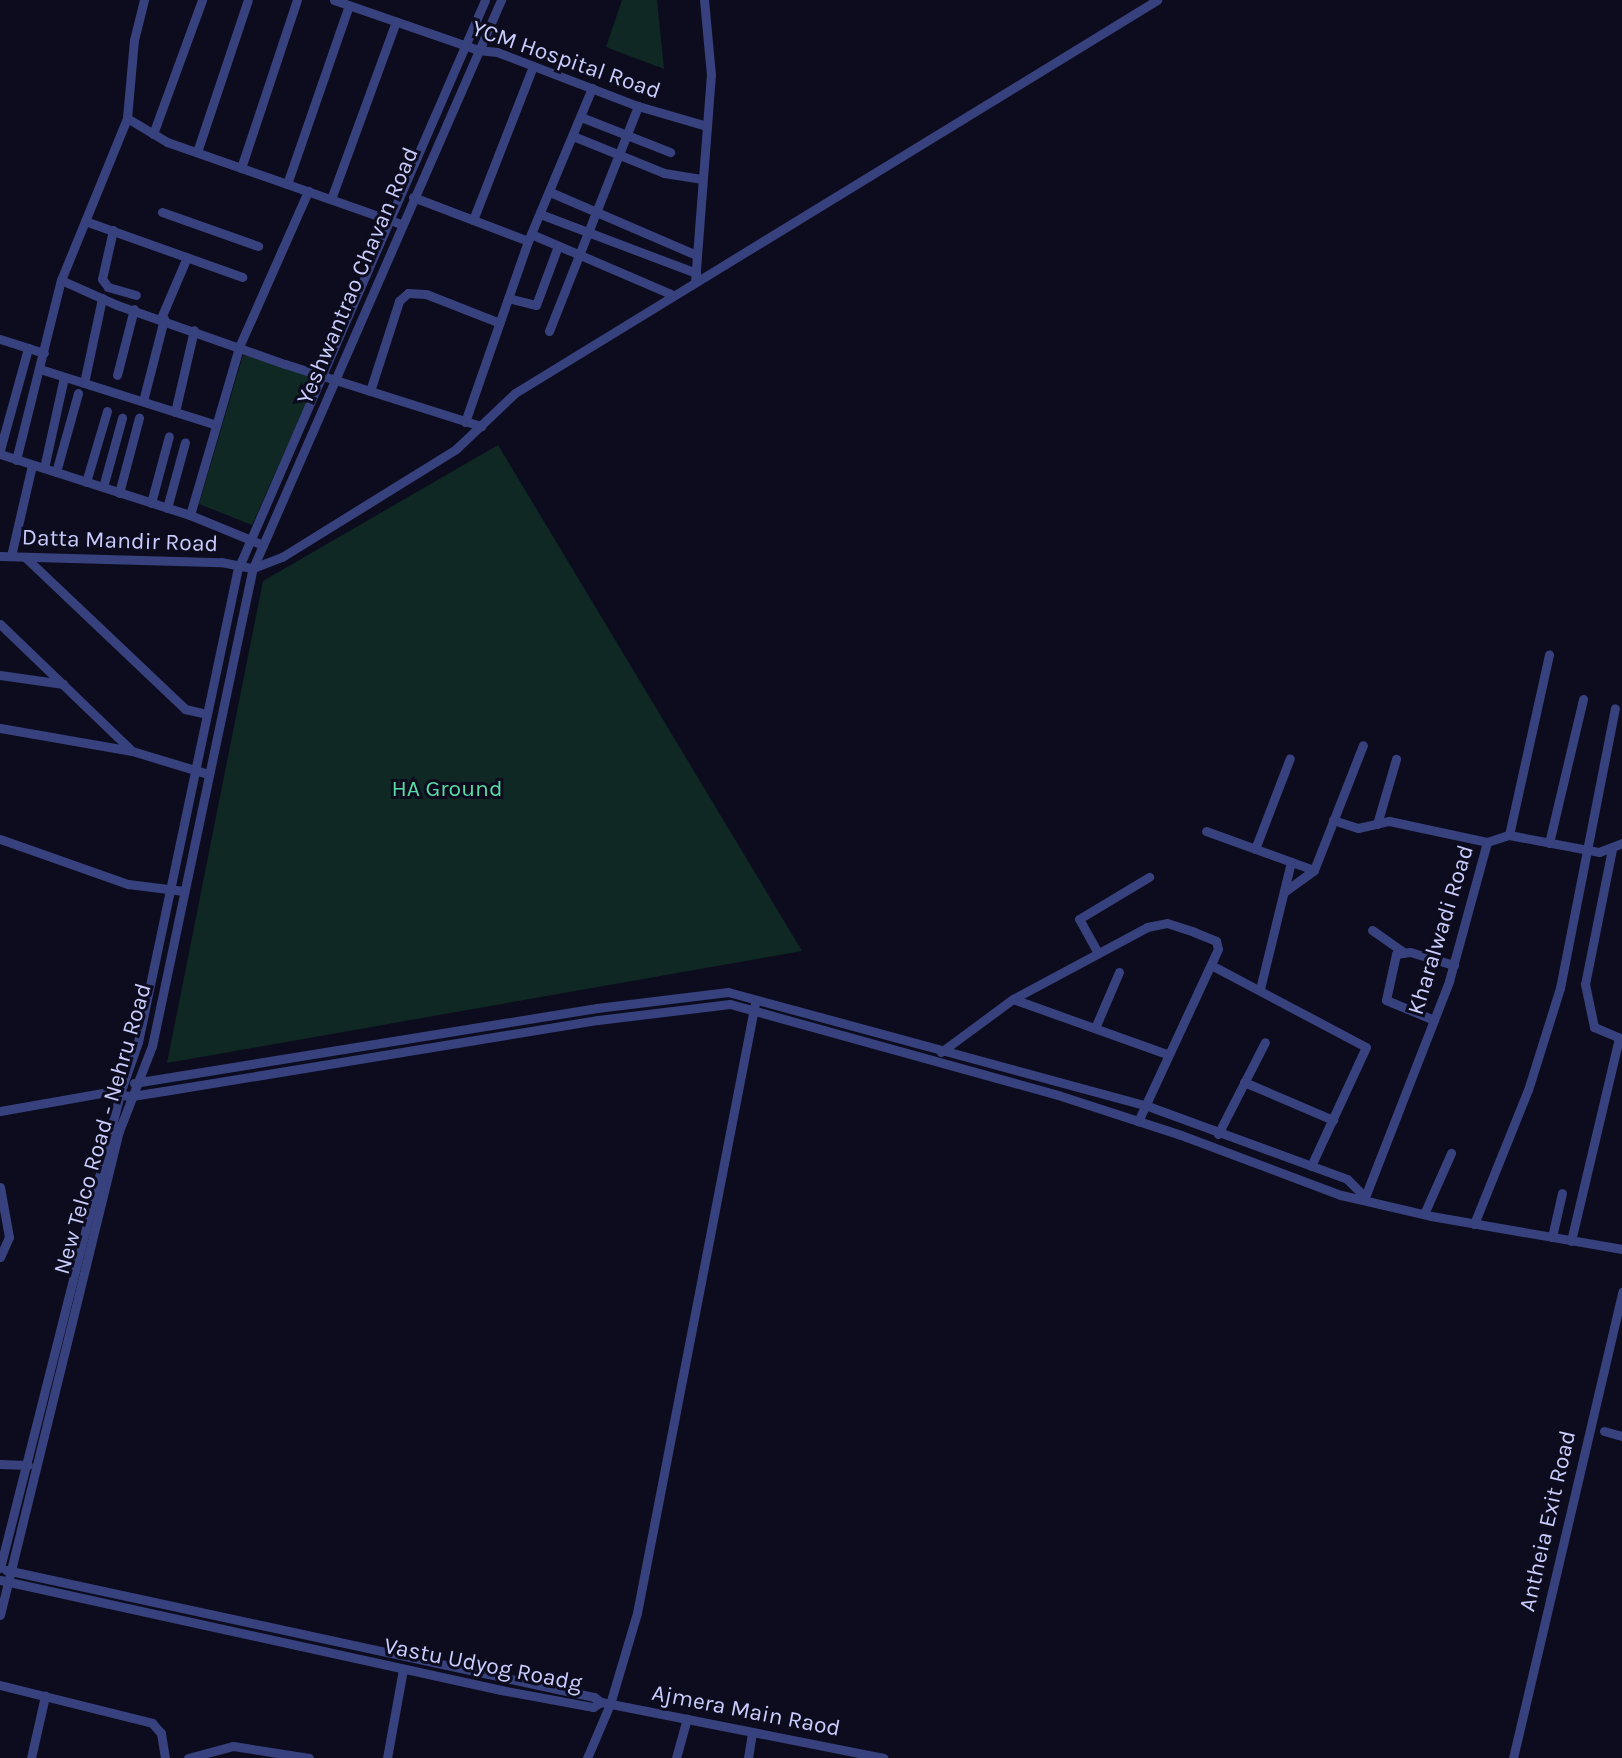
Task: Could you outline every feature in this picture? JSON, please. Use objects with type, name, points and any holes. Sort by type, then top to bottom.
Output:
[{"type":"street","points":[[16,460],[61,280],[127,118],[134,40],[144,0]]},
{"type":"street","points":[[153,134],[202,0]]},
{"type":"street","points":[[197,152],[248,0]]},
{"type":"street","points":[[242,168],[297,0]]},
{"type":"street","name":"YCM Hospital Road","points":[[334,0],[478,50],[533,66],[638,106],[707,126]]},
{"type":"street","name":"Yeshwantrao Chavan Road","points":[[239,566],[387,219],[485,0]]},
{"type":"street","name":"Yeshwantrao Chavan Road","points":[[253,568],[501,0]]},
{"type":"street","points":[[696,278],[711,56],[704,0]]},
{"type":"street","points":[[253,568],[289,553],[445,456],[515,393],[696,278],[1157,0]]},
{"type":"street","points":[[287,184],[349,5]]},
{"type":"street","points":[[331,199],[396,22]]},
{"type":"street","points":[[473,220],[533,66]]},
{"type":"street","points":[[465,422],[529,238],[592,88]]},
{"type":"street","points":[[550,331],[638,106]]},
{"type":"street","points":[[580,117],[670,152]]},
{"type":"street","points":[[127,118],[153,134],[197,152],[401,224]]},
{"type":"street","points":[[573,136],[664,173],[703,179]]},
{"type":"street","points":[[190,515],[213,424],[239,347],[308,191]]},
{"type":"street","points":[[550,192],[696,255]]},
{"type":"street","points":[[413,197],[473,220],[558,246],[673,295]]},
{"type":"street","points":[[162,212],[258,246]]},
{"type":"street","points":[[540,214],[696,278]]},
{"type":"street","points":[[85,221],[242,277]]},
{"type":"street","points":[[113,230],[102,279],[108,287],[136,295]]},
{"type":"street","points":[[508,298],[536,305],[558,246]]},
{"type":"street","points":[[143,401],[163,319],[187,257]]},
{"type":"street","points":[[61,280],[102,298],[239,347],[481,426]]},
{"type":"street","points":[[370,391],[399,301],[408,293],[426,294],[500,323]]},
{"type":"street","points":[[84,383],[102,298]]},
{"type":"street","points":[[117,375],[134,309]]},
{"type":"street","points":[[175,412],[194,330]]},
{"type":"street","points":[[0,339],[44,353]]},
{"type":"street","points":[[28,348],[0,452],[16,460],[190,515],[262,545]]},
{"type":"street","points":[[40,369],[213,424]]},
{"type":"street","points":[[44,468],[64,377]]},
{"type":"street","points":[[56,472],[78,393]]},
{"type":"street","points":[[86,482],[107,411]]},
{"type":"street","points":[[103,487],[122,418]]},
{"type":"street","points":[[119,493],[139,418]]},
{"type":"street","points":[[151,503],[169,436]]},
{"type":"street","points":[[167,508],[184,442]]},
{"type":"street","points":[[11,556],[32,465]]},
{"type":"street","name":"Datta Mandir Road","points":[[0,556],[221,562],[253,568]]},
{"type":"street","points":[[25,557],[184,709],[206,714]]},
{"type":"street","name":"New Telco Road - Nehru Road","points":[[0,1568],[118,1096],[138,1042],[239,566]]},
{"type":"street","name":"New Telco Road - Nehru Road","points":[[0,1615],[4,1581],[11,1571],[76,1296],[132,1096],[152,1046],[253,568]]},
{"type":"street","points":[[0,624],[132,751]]},
{"type":"street","points":[[1509,835],[1549,654]]},
{"type":"street","points":[[0,675],[63,684]]},
{"type":"street","points":[[1549,843],[1583,699]]},
{"type":"street","points":[[1474,1224],[1542,1049],[1566,966],[1615,708]]},
{"type":"street","points":[[0,728],[132,751],[208,774]]},
{"type":"street","points":[[1284,892],[1314,870],[1363,745]]},
{"type":"street","points":[[1255,849],[1290,758]]},
{"type":"street","points":[[1377,824],[1396,759]]},
{"type":"street","points":[[1333,820],[1358,828],[1390,821],[1487,842]]},
{"type":"street","points":[[1206,831],[1314,870]]},
{"type":"street","name":"Kharalwadi Road","points":[[1365,1197],[1454,965],[1487,842],[1509,835],[1588,850],[1612,849],[1622,844]]},
{"type":"street","points":[[0,839],[128,884],[184,891]]},
{"type":"street","points":[[1571,1241],[1620,1038],[1594,1027],[1585,984],[1612,849]]},
{"type":"street","points":[[1260,989],[1291,862]]},
{"type":"street","points":[[1098,953],[1079,919],[1149,877]]},
{"type":"street","points":[[940,1055],[1013,999],[1153,925],[1167,923],[1216,941],[1211,965],[1167,1054],[1138,1121]]},
{"type":"street","points":[[1372,930],[1404,951],[1454,965]]},
{"type":"street","points":[[1404,951],[1396,954],[1386,1000],[1434,1020]]},
{"type":"street","points":[[1211,965],[1366,1047],[1311,1166]]},
{"type":"street","points":[[1095,1028],[1119,972]]},
{"type":"street","points":[[0,1111],[106,1093],[123,1084],[597,1008],[728,992],[940,1055],[1144,1105],[1348,1179],[1365,1197]]},
{"type":"street","points":[[1013,999],[1167,1054]]},
{"type":"street","points":[[106,1093],[132,1096],[598,1020],[755,1002]]},
{"type":"street","points":[[587,1758],[637,1613],[755,1002]]},
{"type":"street","points":[[1218,1134],[1265,1042]]},
{"type":"street","points":[[940,1055],[1138,1121],[1341,1195],[1365,1197],[1424,1214],[1474,1224],[1622,1249]]},
{"type":"street","points":[[1244,1082],[1332,1120]]},
{"type":"street","points":[[1424,1214],[1451,1153]]},
{"type":"street","points":[[0,1187],[9,1237],[0,1257]]},
{"type":"street","points":[[1552,1237],[1562,1193]]},
{"type":"street","name":"Antheia Exit Road","points":[[1513,1758],[1622,1292],[1622,1282]]},
{"type":"street","points":[[1604,1431],[1622,1436]]},
{"type":"street","points":[[0,1464],[37,1466]]},
{"type":"street","name":"Vastu Udyog Roadg","points":[[0,1568],[398,1657],[593,1697],[606,1703]]},
{"type":"street","name":"Vastu Udyog Roadg","points":[[4,1581],[400,1668],[593,1707],[606,1703]]},
{"type":"street","points":[[387,1758],[400,1668],[398,1657]]},
{"type":"street","points":[[0,1685],[152,1723],[161,1732],[165,1758]]},
{"type":"street","points":[[31,1758],[45,1696]]},
{"type":"street","name":"Ajmera Main Raod","points":[[606,1703],[883,1758]]},
{"type":"street","points":[[676,1758],[687,1718]]},
{"type":"street","points":[[748,1758],[752,1732]]},
{"type":"street","points":[[188,1758],[233,1746],[309,1758]]},
{"type":"green space","points":[[622,0],[657,0],[664,69],[606,47]]},
{"type":"green space","points":[[243,355],[318,377],[252,525],[199,504]]},
{"type":"green space","name":"HA Ground","points":[[498,445],[802,951],[167,1063],[263,581]]}]
